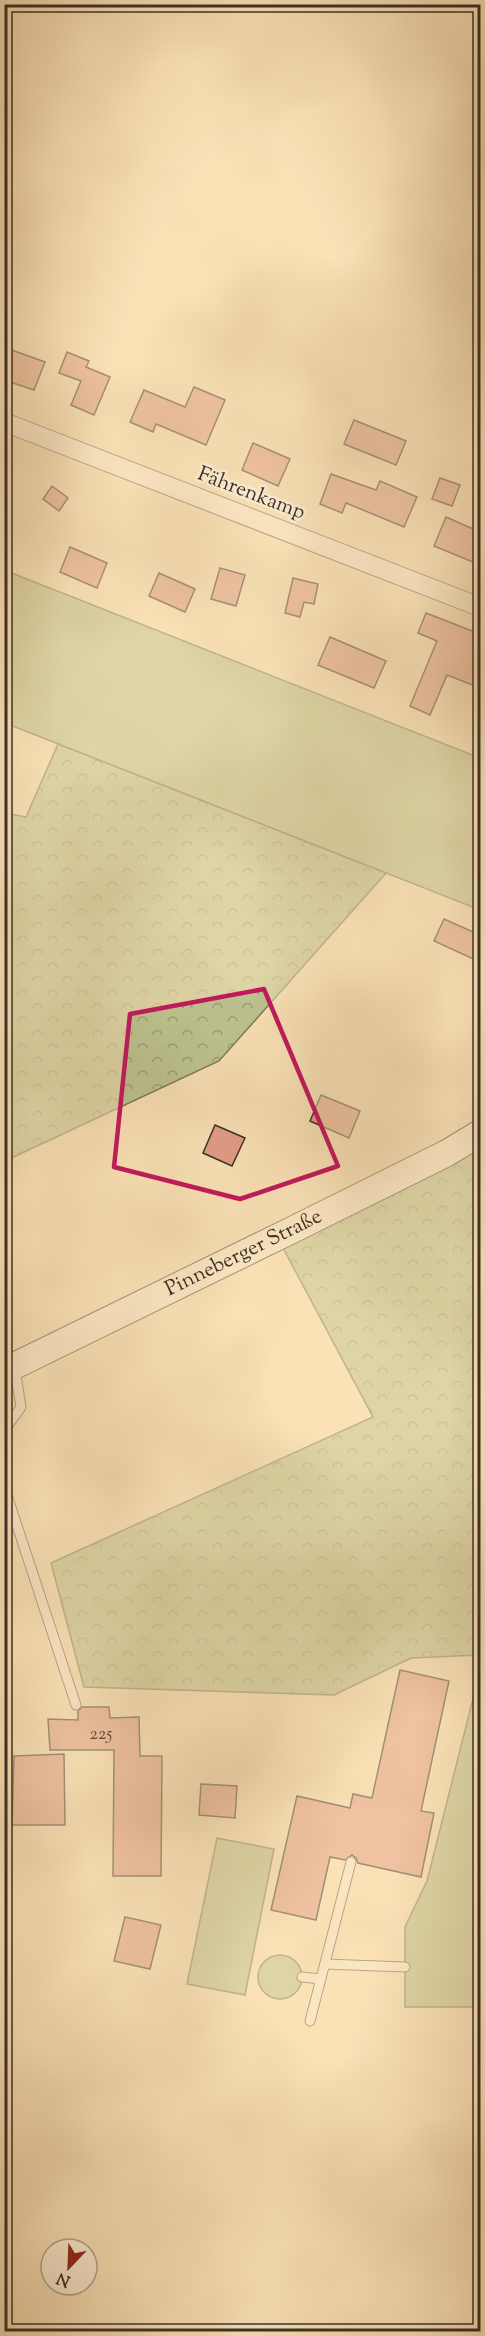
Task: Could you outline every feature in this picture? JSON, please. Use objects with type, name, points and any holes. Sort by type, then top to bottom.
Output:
[{"type":"main road","name":"Pinneberger Straße","points":[[10,1369],[447,1153],[480,1133]]},
{"type":"street","name":"Fährenkamp","points":[[4,423],[480,607]]},
{"type":"lane","points":[[4,1431],[21,1407],[10,1369]]},
{"type":"lane","points":[[4,1486],[76,1705]]},
{"type":"lane","points":[[310,2021],[351,1862]]},
{"type":"lane","points":[[325,1964],[405,1967]]},
{"type":"lane","points":[[302,1977],[321,1979]]},
{"type":"highlighted area","points":[[264,989],[338,1166],[240,1199],[114,1167],[130,1014]]},
{"type":"green space","points":[[4,570],[480,758],[480,910],[5,723]]},
{"type":"green space","points":[[58,744],[386,873],[219,1061],[5,1161],[5,813],[26,817]]},
{"type":"green space","points":[[480,1124],[480,1655],[411,1658],[334,1695],[84,1687],[51,1563],[373,1417],[282,1246]]},
{"type":"green space","points":[[478,1679],[480,1679],[480,2007],[405,2007],[405,1927],[427,1881]]},
{"type":"green space","points":[[217,1838],[274,1849],[245,1995],[187,1984]]},
{"type":"green space","points":[[280,1955],[295,1962],[302,1977],[295,1992],[280,1999],[265,1992],[258,1977],[265,1962]]},
{"type":"building","points":[[9,349],[45,362],[34,390],[4,380],[4,361]]},
{"type":"building","points":[[67,352],[89,361],[86,367],[110,377],[94,415],[71,405],[81,381],[59,373]]},
{"type":"building","points":[[194,387],[225,400],[206,445],[156,424],[153,432],[130,422],[144,390],[185,407]]},
{"type":"building","points":[[354,420],[406,441],[396,465],[344,444]]},
{"type":"building","points":[[253,443],[290,459],[278,486],[242,470]]},
{"type":"building","points":[[331,474],[376,490],[380,481],[417,497],[404,527],[346,503],[342,513],[320,504]]},
{"type":"building","points":[[440,478],[460,485],[452,506],[432,499]]},
{"type":"building","points":[[52,486],[68,498],[59,511],[43,499]]},
{"type":"building","points":[[446,517],[480,532],[480,565],[434,546]]},
{"type":"building","points":[[70,547],[107,563],[97,588],[60,572]]},
{"type":"building","points":[[220,568],[245,575],[236,606],[211,599]]},
{"type":"building","points":[[159,573],[195,589],[185,612],[149,596]]},
{"type":"building","points":[[293,578],[318,584],[314,604],[304,602],[300,617],[285,613]]},
{"type":"building","points":[[426,613],[480,634],[480,688],[447,675],[430,715],[410,706],[437,641],[418,633]]},
{"type":"building","points":[[330,637],[386,661],[374,688],[318,665]]},
{"type":"building","points":[[444,919],[480,935],[480,962],[434,941]]},
{"type":"building","points":[[321,1095],[360,1111],[349,1138],[310,1121]]},
{"type":"building","points":[[215,1125],[245,1138],[232,1166],[203,1153]]},
{"type":"building","points":[[400,1670],[449,1681],[421,1811],[434,1813],[421,1877],[358,1863],[352,1855],[345,1860],[330,1857],[316,1920],[271,1910],[297,1796],[350,1808],[353,1794],[372,1798]]},
{"type":"building","points":[[82,1707],[109,1707],[110,1718],[139,1717],[140,1756],[162,1756],[161,1876],[113,1876],[114,1750],[50,1750],[48,1719],[78,1720],[78,1711]]},
{"type":"building","points":[[64,1754],[65,1825],[12,1825],[14,1756]]},
{"type":"building","points":[[201,1784],[237,1786],[235,1818],[199,1815]]},
{"type":"building","points":[[125,1917],[161,1925],[150,1969],[114,1961]]}]
